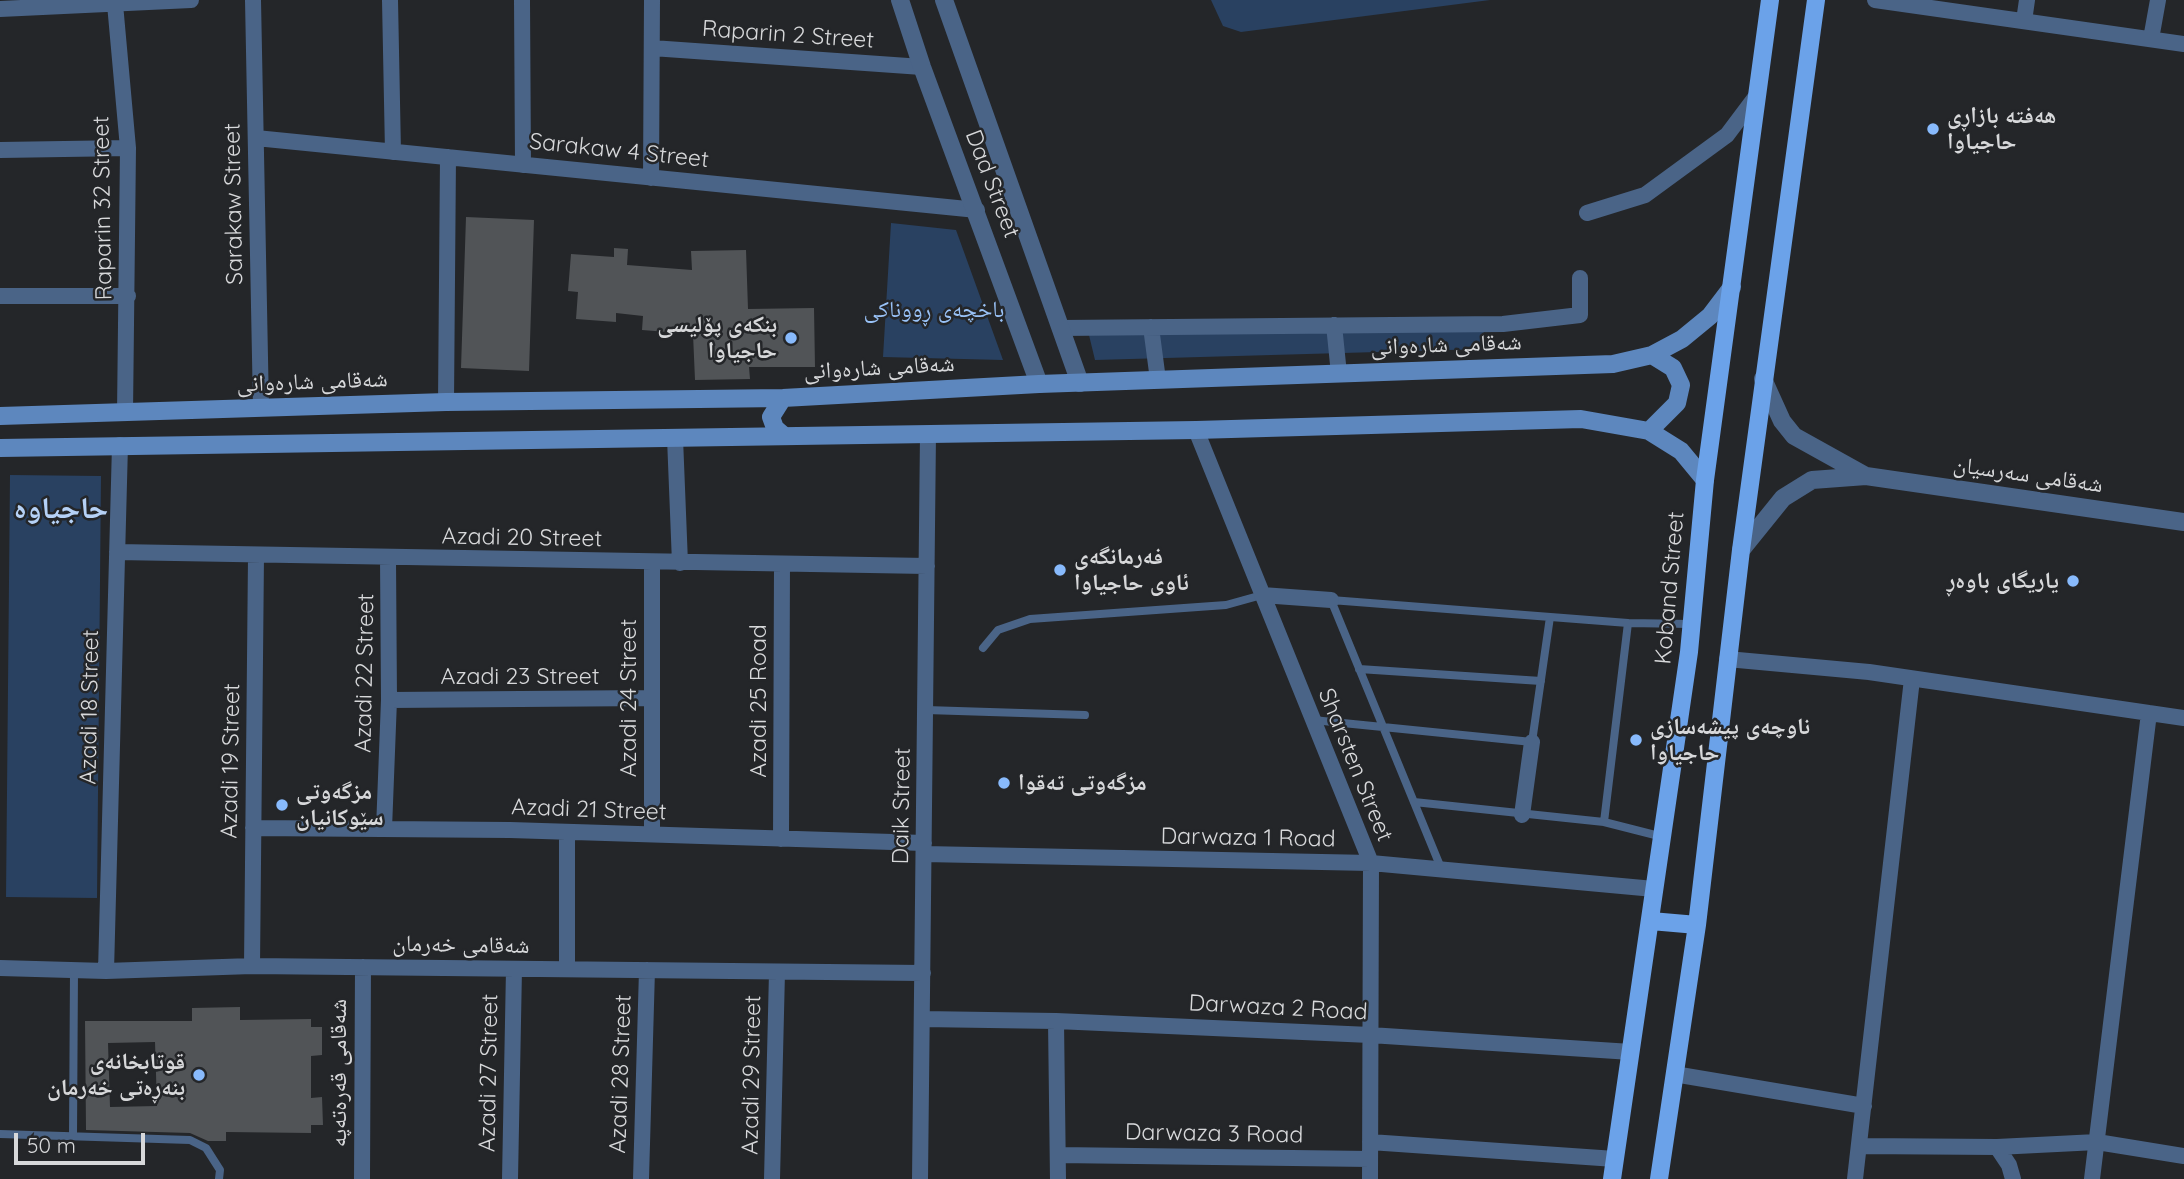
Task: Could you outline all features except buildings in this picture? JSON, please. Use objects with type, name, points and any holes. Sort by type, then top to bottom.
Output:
[{"type":"main road","name":"Koband Street","points":[[1612,1179],[1664,837],[1691,624],[1705,480],[1770,0]]},
{"type":"main road","points":[[1660,1179],[1697,925],[1741,550],[1816,0]]},
{"type":"main road","name":"شەقامی شارەوانی","points":[[0,416],[446,402],[783,398],[1039,384],[1613,364],[1652,355],[1697,328],[1732,287]]},
{"type":"main road","points":[[1649,430],[1677,403],[1681,385],[1674,368],[1652,355]]},
{"type":"main road","points":[[782,434],[775,428],[771,416],[783,398]]},
{"type":"main road","points":[[0,448],[782,434],[1196,430],[1580,419],[1649,430],[1681,450],[1705,480]]},
{"type":"main road","points":[[1651,921],[1697,925]]},
{"type":"street","points":[[0,9],[191,0]]},
{"type":"street","name":"Sarakaw Street","points":[[253,0],[261,408]]},
{"type":"street","points":[[390,0],[393,152]]},
{"type":"street","points":[[522,0],[523,165]]},
{"type":"street","points":[[651,178],[652,0]]},
{"type":"street","name":"Dad Street","points":[[900,0],[922,67],[1039,384]]},
{"type":"street","name":"Dad Street","points":[[944,0],[1080,383]]},
{"type":"street","points":[[1875,0],[2184,44]]},
{"type":"street","points":[[2024,21],[2027,0]]},
{"type":"street","points":[[2151,39],[2158,0]]},
{"type":"street","name":"Raparin 32 Street","points":[[115,4],[128,148],[125,413]]},
{"type":"street","name":"Raparin 2 Street","points":[[652,48],[922,67]]},
{"type":"street","points":[[1587,213],[1645,195],[1683,169],[1727,135],[1757,95]]},
{"type":"street","name":"Sarakaw 4 Street","points":[[256,138],[977,210]]},
{"type":"street","points":[[0,150],[128,148]]},
{"type":"street","points":[[446,402],[448,157]]},
{"type":"street","points":[[1060,328],[1503,324],[1580,315],[1580,278]]},
{"type":"street","points":[[0,296],[128,296]]},
{"type":"street","points":[[1334,325],[1339,374]]},
{"type":"street","points":[[1151,327],[1158,380]]},
{"type":"street","points":[[1763,379],[1782,421],[1794,436],[1866,476]]},
{"type":"street","name":"Sharsten Street","points":[[1196,430],[1371,863],[1370,1179]]},
{"type":"street","name":"Daik Street","points":[[920,1179],[928,434]]},
{"type":"street","points":[[675,438],[680,563]]},
{"type":"street","name":"Azadi 18 Street","points":[[106,971],[120,445]]},
{"type":"street","points":[[1741,550],[1783,498],[1812,480],[1866,476]]},
{"type":"street","name":"شەقامی سەرسیان","points":[[1866,476],[2184,522]]},
{"type":"street","name":"Azadi 20 Street","points":[[117,552],[388,559],[927,566]]},
{"type":"street","name":"Azadi 19 Street","points":[[252,966],[256,556]]},
{"type":"street","name":"Azadi 22 Street","points":[[384,829],[389,700],[388,559]]},
{"type":"street","name":"Azadi 24 Street","points":[[652,563],[652,834]]},
{"type":"street","name":"Azadi 25 Road","points":[[780,838],[782,564]]},
{"type":"street","points":[[1262,595],[1331,600]]},
{"type":"street","points":[[1727,659],[1912,679],[2184,718]]},
{"type":"street","points":[[1855,1179],[1912,679]]},
{"type":"street","name":"Azadi 23 Street","points":[[389,700],[652,698]]},
{"type":"street","points":[[2092,1179],[2149,713]]},
{"type":"street","points":[[1522,815],[1532,742]]},
{"type":"street","name":"Azadi 21 Street","points":[[253,828],[652,834],[780,838],[924,848]]},
{"type":"street","points":[[567,832],[567,969]]},
{"type":"street","name":"Darwaza 1 Road","points":[[924,848],[1371,863],[1654,889]]},
{"type":"street","name":"شەقامی خەرمان","points":[[0,968],[106,971],[252,966],[923,973]]},
{"type":"street","name":"شەقامی قەرەتەپە","points":[[362,1179],[363,967]]},
{"type":"street","name":"Azadi 27 Street","points":[[510,1179],[514,969]]},
{"type":"street","name":"Azadi 28 Street","points":[[641,1179],[647,970]]},
{"type":"street","name":"Azadi 29 Street","points":[[772,1179],[777,972]]},
{"type":"street","name":"Darwaza 2 Road","points":[[922,1019],[1056,1021],[1370,1035],[1631,1052]]},
{"type":"street","points":[[1056,1021],[1058,1179]]},
{"type":"street","points":[[1674,1074],[1864,1106]]},
{"type":"street","points":[[1859,1146],[1997,1147],[2097,1142],[2184,1156]]},
{"type":"street","points":[[1997,1147],[2009,1164],[2013,1179]]},
{"type":"street","name":"Darwaza 3 Road","points":[[1058,1155],[1370,1151],[1615,1159]]},
{"type":"lane","points":[[983,648],[998,630],[1030,619],[1226,605],[1262,595]]},
{"type":"lane","points":[[1442,870],[1331,600],[1628,623],[1691,624]]},
{"type":"lane","points":[[1312,719],[1532,742],[1550,617]]},
{"type":"lane","points":[[1604,822],[1628,623]]},
{"type":"lane","points":[[1359,669],[1541,681]]},
{"type":"lane","points":[[926,710],[1085,715]]},
{"type":"lane","points":[[1414,802],[1604,822],[1664,837]]},
{"type":"lane","points":[[73,1136],[74,970]]},
{"type":"lane","points":[[0,1134],[190,1140],[206,1148],[219,1170],[219,1179]]},
{"type":"green space","points":[[1211,0],[1490,0],[1241,32],[1223,26]]},
{"type":"green space","name":"باخچەی ڕووناکی","points":[[891,223],[956,230],[1003,360],[883,357]]},
{"type":"green space","points":[[1484,322],[1484,349],[1095,360],[1088,331]]},
{"type":"green space","points":[[10,475],[101,476],[97,898],[6,897]]},
{"type":"place","name":"هەفتە بازاڕی حاجیاوا","points":[[1933,129]]},
{"type":"place","name":"بنکەی پۆلیسی حاجیاوا","points":[[791,338]]},
{"type":"place","name":"فەرمانگەی ئاوی حاجیاوا","points":[[1060,570]]},
{"type":"place","name":"یاریگای باوەڕ","points":[[2073,581]]},
{"type":"place","name":"ناوچەی پیشەسازی حاجیاوا","points":[[1636,740]]},
{"type":"place","name":"مزگەوتی تەقوا","points":[[1004,783]]},
{"type":"place","name":"مزگەوتی سێوکانیان","points":[[282,805]]},
{"type":"place","name":"قوتابخانەی بنەڕەتی خەرمان","points":[[199,1075]]},
{"type":"district","name":"حاجیاوە","points":[[61,509]]}]
